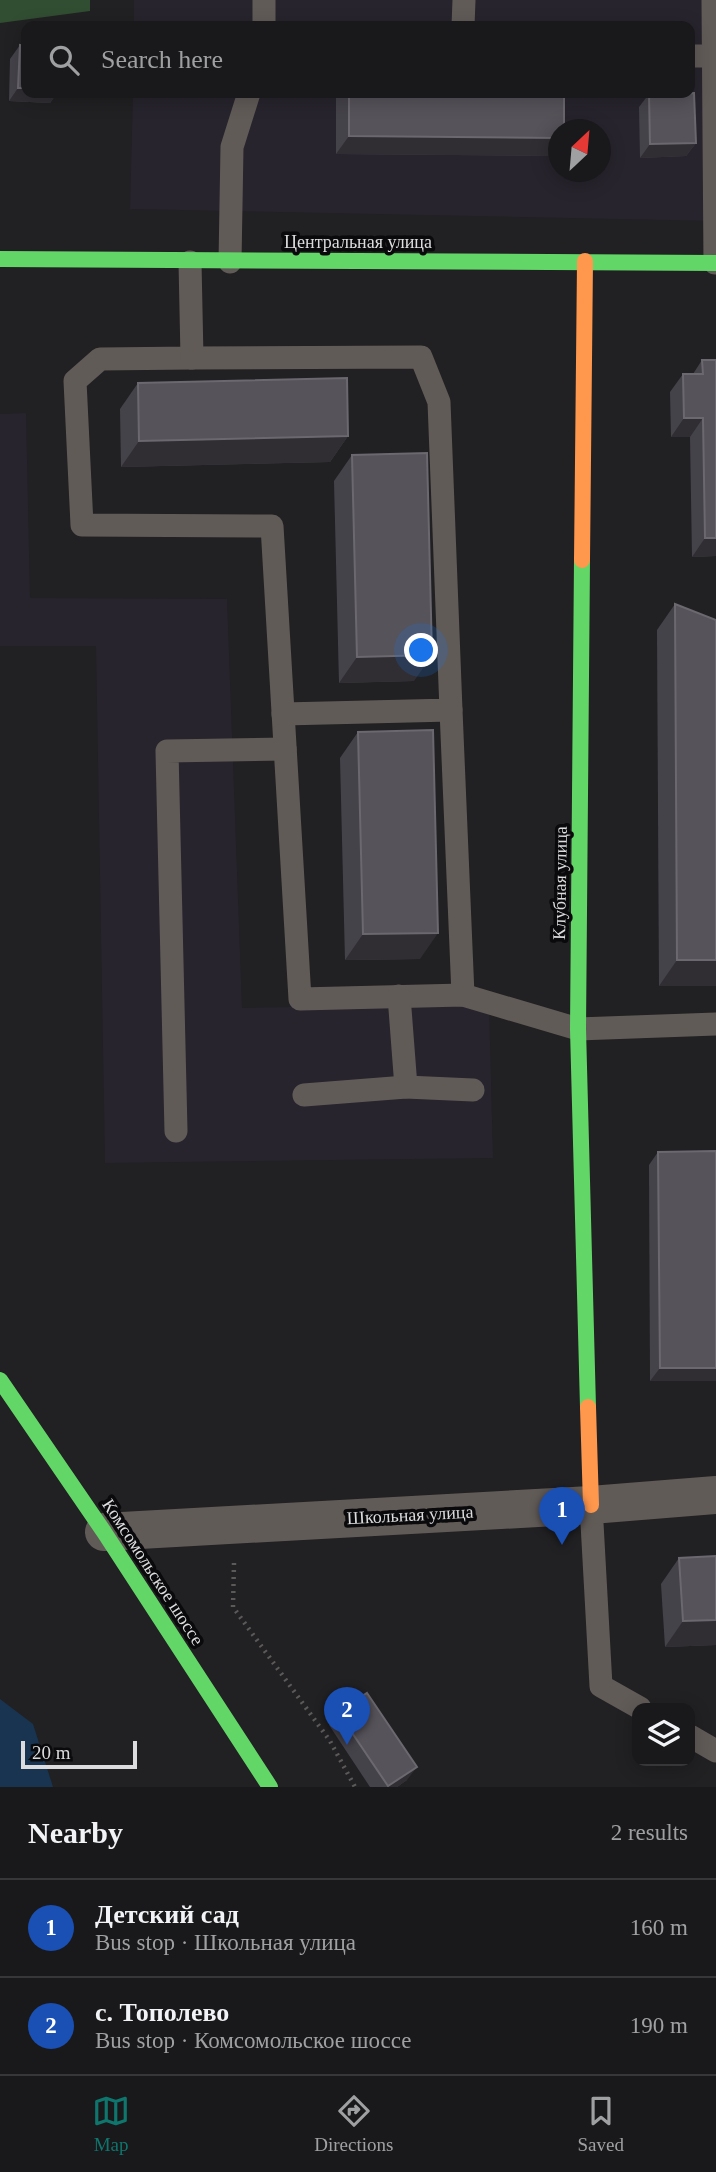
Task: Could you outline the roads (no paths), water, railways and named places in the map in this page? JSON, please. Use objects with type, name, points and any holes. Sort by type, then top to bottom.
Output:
[{"type":"main road","name":"Центральная улица","points":[[0,259],[715,263]]},
{"type":"main road","name":"Клубная улица","points":[[585,261],[578,1029],[591,1505]]},
{"type":"main road","name":"Комсомольское шоссе","points":[[0,1380],[104,1531],[270,1787]]},
{"type":"street","name":"Школьная улица","points":[[104,1531],[591,1505],[716,1495]]},
{"type":"lane","points":[[264,0],[264,21]]},
{"type":"lane","points":[[463,21],[464,0]]},
{"type":"lane","points":[[713,0],[715,263]]},
{"type":"lane","points":[[695,56],[713,56]]},
{"type":"lane","points":[[230,262],[232,147],[247,98]]},
{"type":"lane","points":[[190,262],[192,358]]},
{"type":"lane","points":[[463,995],[439,402],[421,357],[100,359],[75,381],[82,525],[272,526],[300,999],[463,995],[578,1029],[716,1024]]},
{"type":"lane","points":[[284,714],[451,710]]},
{"type":"lane","points":[[176,1131],[167,751],[285,748]]},
{"type":"lane","points":[[399,996],[406,1087]]},
{"type":"lane","points":[[304,1096],[406,1087],[473,1090]]},
{"type":"lane","points":[[591,1505],[601,1686],[632,1703]]},
{"type":"lane","points":[[695,1739],[716,1751]]},
{"type":"water","points":[[0,1699],[33,1724],[53,1787],[0,1787]]},
{"type":"place","name":"Детский сад","points":[[562,1545]]},
{"type":"place","name":"с. Тополево","points":[[347,1745]]}]
